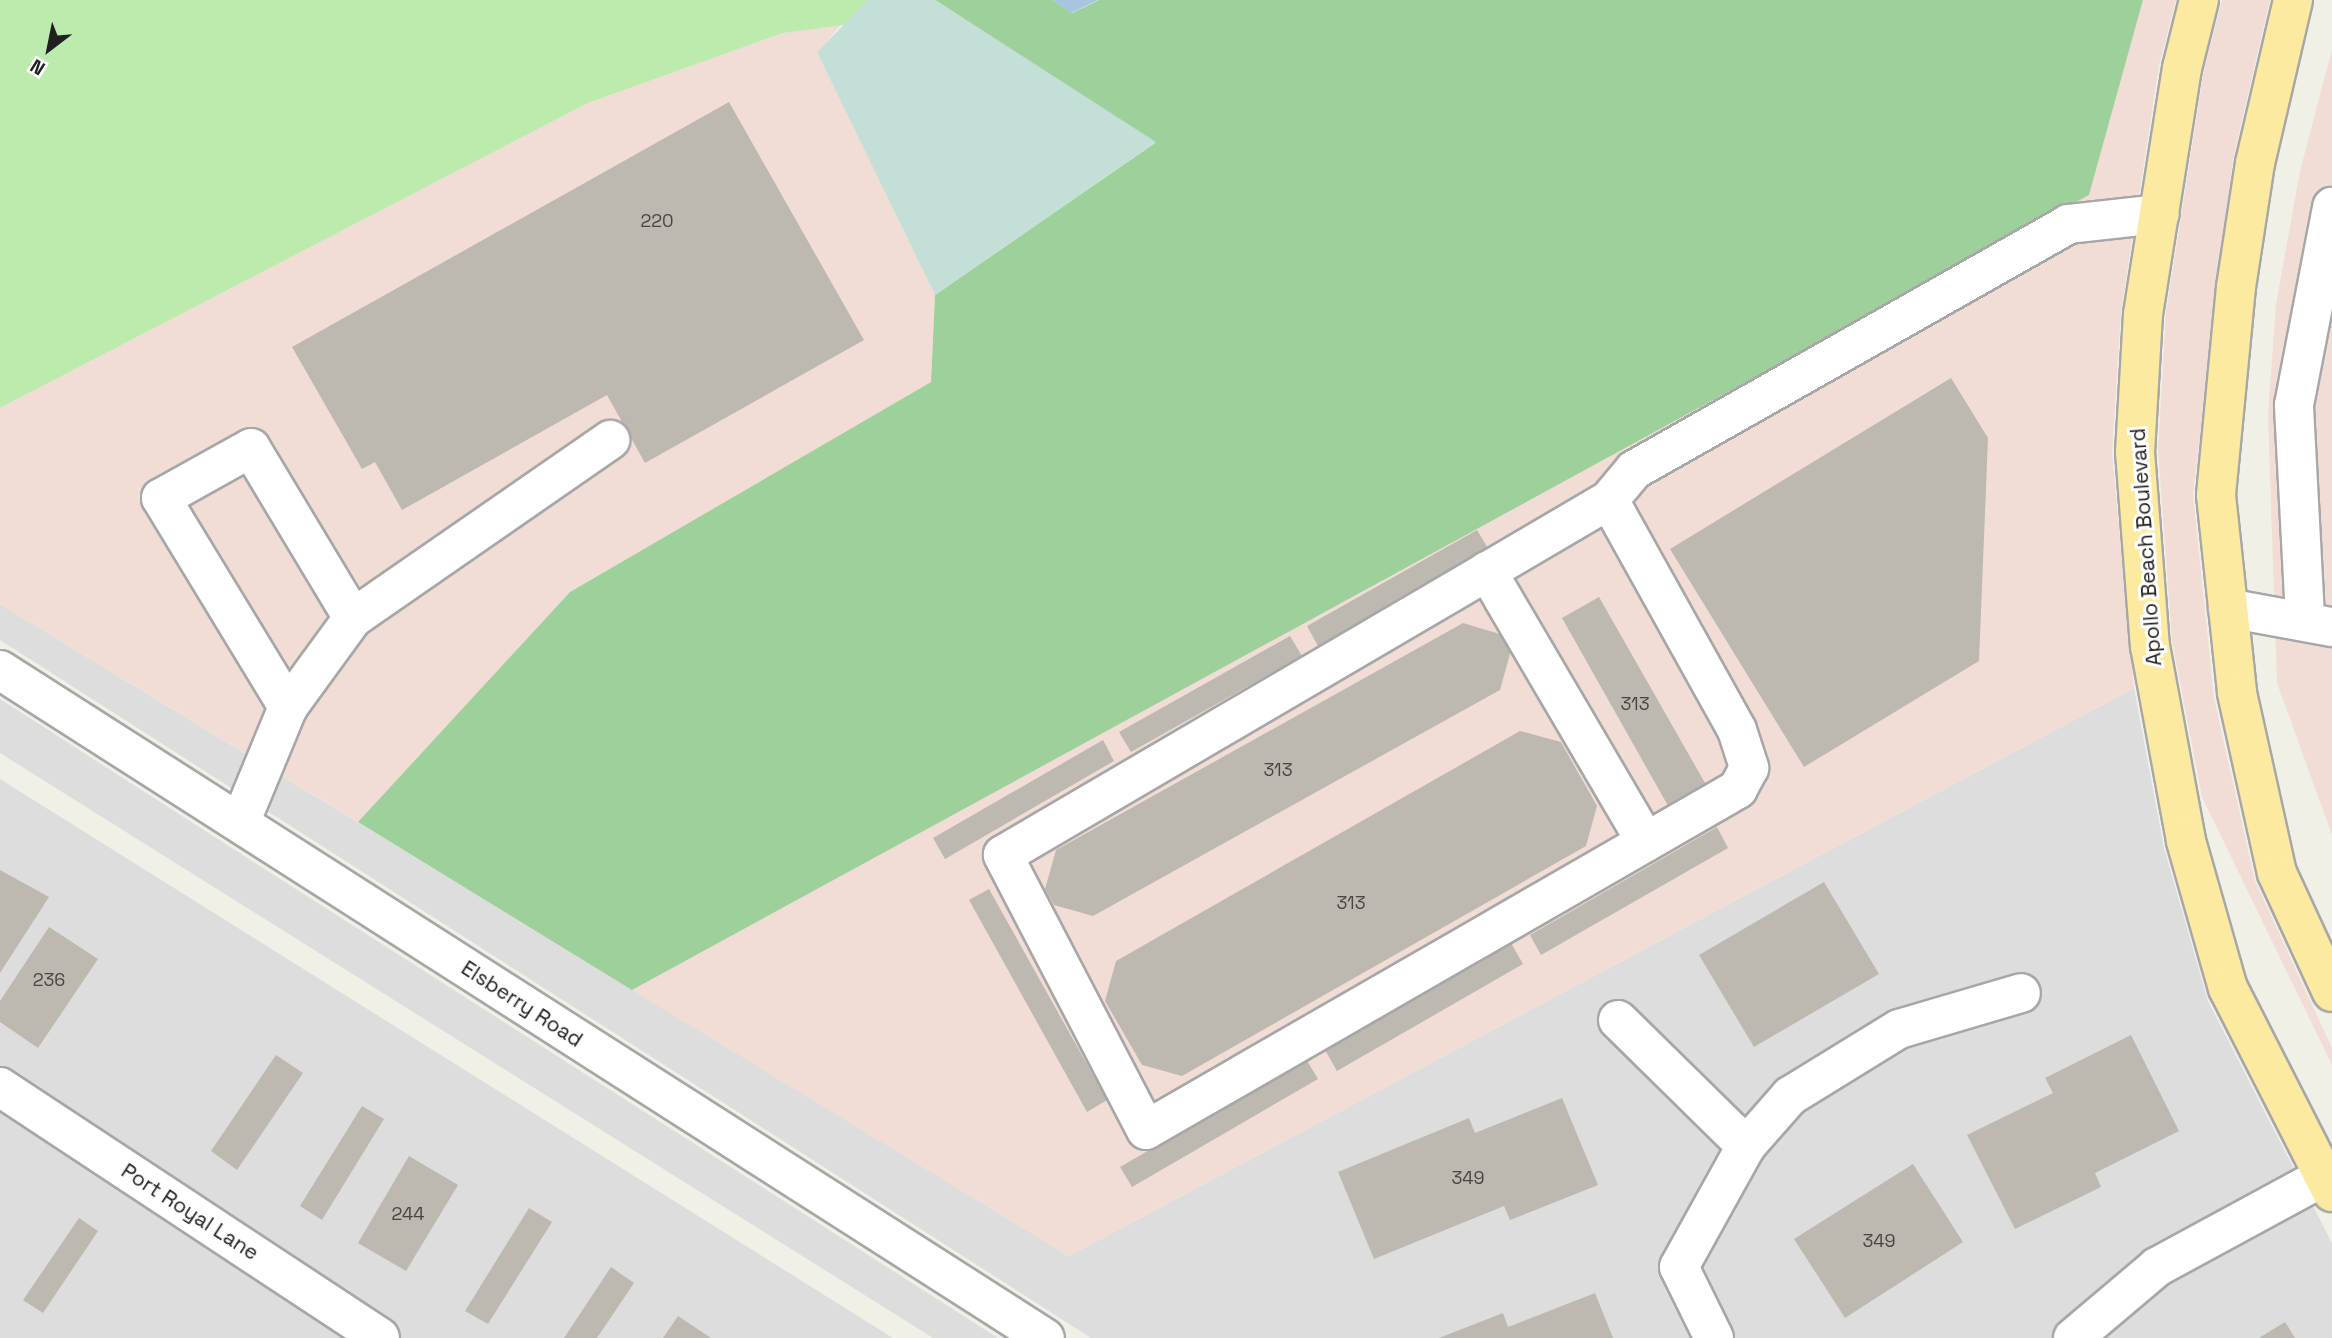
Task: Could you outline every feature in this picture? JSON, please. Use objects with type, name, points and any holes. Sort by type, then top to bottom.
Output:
[{"type":"main road","name":"Apollo Beach Boulevard","points":[[2199,0],[2143,314],[2135,453],[2150,646],[2186,841],[2228,988],[2329,1180]]},
{"type":"main road","points":[[2292,0],[2255,163],[2236,287],[2216,495],[2237,693],[2277,873],[2332,992]]},
{"type":"street","points":[[2228,608],[2318,622],[2294,405],[2332,207]]},
{"type":"street","points":[[1609,500],[1737,730],[1749,768],[1738,789],[1146,1130],[1003,855],[1609,500],[1634,470],[2068,223],[2159,214]]},
{"type":"street","points":[[240,823],[288,707],[353,618],[610,440]]},
{"type":"street","points":[[288,707],[161,498],[251,448],[353,618]]},
{"type":"street","points":[[1487,571],[1646,842]]},
{"type":"street","name":"Elsberry Road","points":[[0,670],[1045,1338]]},
{"type":"street","points":[[1714,1338],[1679,1267],[1746,1146],[1790,1096],[1899,1029],[2021,993]]},
{"type":"street","points":[[1618,1020],[1746,1146]]},
{"type":"street","name":"Port Royal Lane","points":[[0,1087],[361,1333]]},
{"type":"street","points":[[2074,1338],[2157,1267],[2329,1180]]},
{"type":"shaded area","points":[[868,0],[935,0],[1156,142],[935,295],[817,52]]},
{"type":"shaded area","points":[[1053,0],[1098,0],[1071,13]]},
{"type":"shaded area","points":[[2143,0],[2176,0],[2159,66],[2121,312],[2112,453],[2134,688],[1069,1256],[632,990],[2089,195]]},
{"type":"shaded area","points":[[2222,0],[2270,0],[2233,159],[2193,494],[2214,698],[2255,881],[2332,1048],[2332,1065],[2202,797],[2172,641],[2158,449],[2166,313],[2204,70]]},
{"type":"shaded area","points":[[843,22],[818,52],[935,295],[931,382],[570,592],[358,822],[0,604],[0,408],[588,103],[783,33]]},
{"type":"shaded area","points":[[2332,49],[2332,835],[2277,683],[2268,415],[2276,304],[2300,171]]},
{"type":"shaded area","points":[[0,604],[1069,1256],[2134,688],[2164,848],[2208,1001],[2332,1243],[2332,1338],[1091,1338],[0,640]]},
{"type":"shaded area","points":[[0,699],[998,1338],[933,1338],[0,753]]},
{"type":"shaded area","points":[[0,779],[893,1338],[0,1338]]},
{"type":"green space","points":[[0,0],[868,0],[844,25],[783,33],[588,103],[0,408]]},
{"type":"green space","points":[[935,0],[1053,0],[1072,13],[1099,0],[2143,0],[2089,195],[632,990],[358,822],[570,592],[931,382],[935,295],[1155,143]]},
{"type":"building","points":[[729,102],[864,340],[645,463],[607,395],[402,510],[375,462],[362,469],[292,347]]},
{"type":"building","points":[[1951,378],[1988,438],[1979,661],[1804,767],[1670,549]]},
{"type":"building","points":[[1477,530],[1489,550],[1318,646],[1307,626]]},
{"type":"building","points":[[1599,597],[1709,790],[1671,811],[1562,618]]},
{"type":"building","points":[[1463,623],[1503,635],[1511,650],[1500,690],[1093,916],[1054,905],[1045,889],[1056,850]]},
{"type":"building","points":[[1290,636],[1302,656],[1131,752],[1119,732]]},
{"type":"building","points":[[1520,731],[1561,742],[1597,806],[1586,846],[1182,1076],[1142,1065],[1105,1001],[1116,961]]},
{"type":"building","points":[[1103,740],[1114,761],[945,859],[933,838]]},
{"type":"building","points":[[1717,827],[1728,848],[1541,955],[1530,935]]},
{"type":"building","points":[[0,870],[49,897],[0,973]]},
{"type":"building","points":[[1824,882],[1879,974],[1754,1047],[1699,955]]},
{"type":"building","points":[[989,889],[1107,1100],[1087,1112],[969,900]]},
{"type":"building","points":[[49,927],[98,959],[38,1048],[0,1022],[0,1001]]},
{"type":"building","points":[[1511,943],[1523,964],[1337,1071],[1325,1050]]},
{"type":"building","points":[[2131,1035],[2179,1131],[2095,1173],[2101,1187],[2015,1229],[1967,1135],[2053,1093],[2045,1078]]},
{"type":"building","points":[[276,1055],[303,1073],[237,1170],[211,1151]]},
{"type":"building","points":[[1306,1059],[1318,1079],[1132,1187],[1120,1167]]},
{"type":"building","points":[[1562,1098],[1598,1185],[1510,1220],[1504,1206],[1374,1259],[1338,1172],[1469,1118],[1475,1133]]},
{"type":"building","points":[[362,1106],[384,1119],[322,1220],[300,1206]]},
{"type":"building","points":[[409,1156],[458,1185],[406,1271],[358,1243]]},
{"type":"building","points":[[1913,1164],[1963,1242],[1845,1318],[1794,1239]]},
{"type":"building","points":[[529,1208],[552,1222],[488,1324],[465,1311]]},
{"type":"building","points":[[79,1218],[98,1231],[43,1313],[23,1300]]},
{"type":"building","points":[[611,1267],[634,1283],[597,1338],[564,1338]]},
{"type":"building","points":[[1595,1293],[1613,1338],[1439,1338],[1503,1313],[1508,1327]]},
{"type":"building","points":[[678,1316],[711,1338],[663,1338]]},
{"type":"building","points":[[2285,1322],[2295,1338],[2259,1338]]}]
